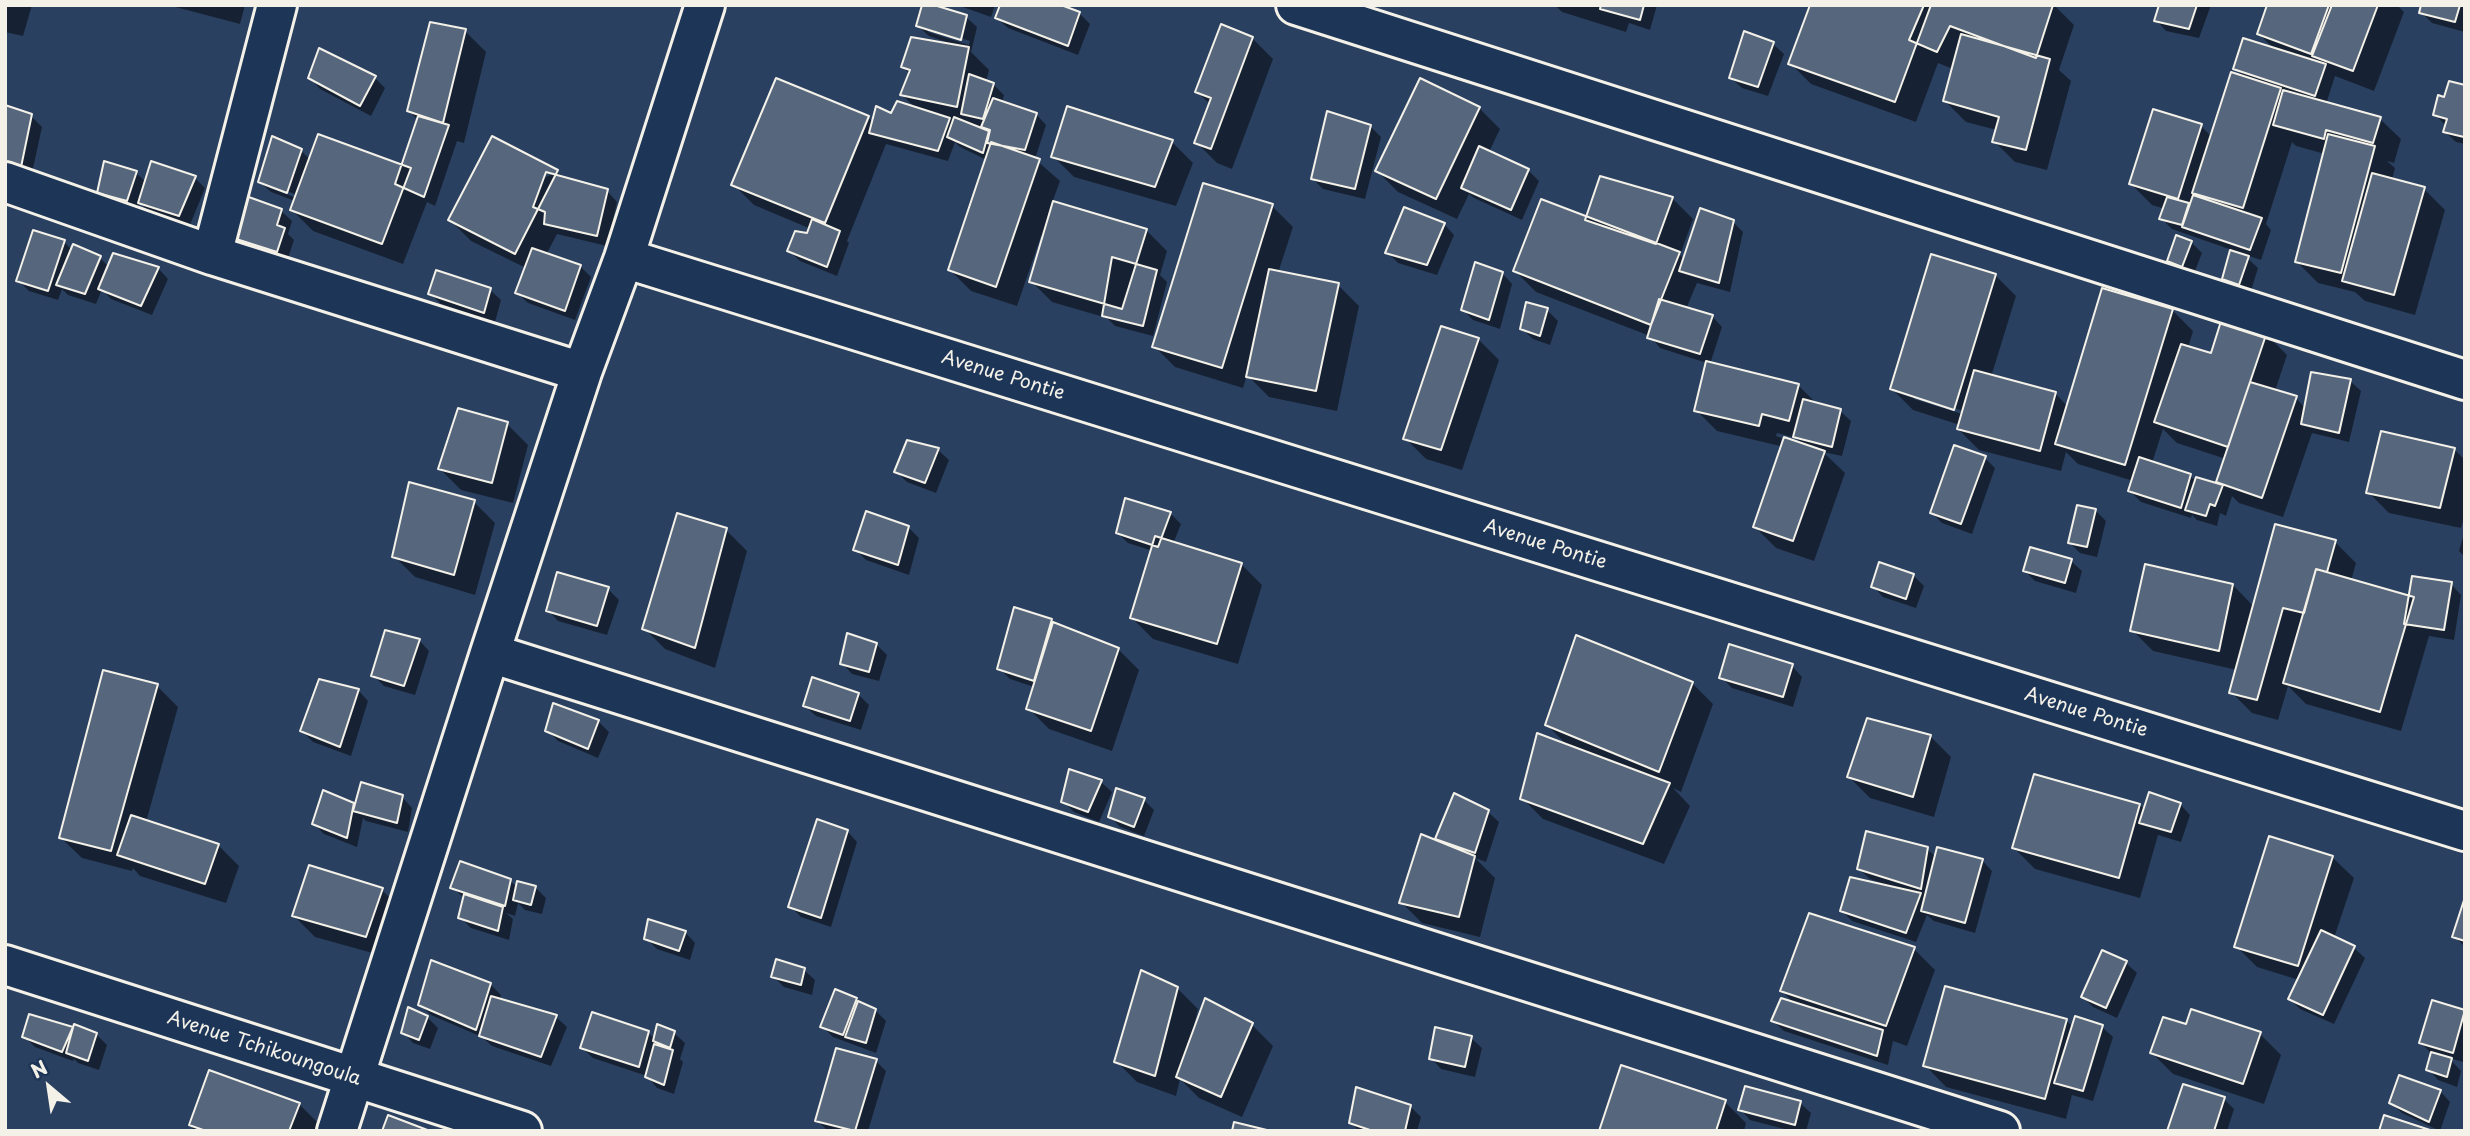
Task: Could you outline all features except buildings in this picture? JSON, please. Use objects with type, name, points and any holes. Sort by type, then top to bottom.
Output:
[{"type":"street","points":[[212,255],[277,5]]},
{"type":"street","points":[[337,1131],[490,653],[582,372],[624,258],[705,5]]},
{"type":"street","points":[[1296,5],[2465,380]]},
{"type":"street","points":[[5,182],[212,255],[582,372]]},
{"type":"street","name":"Avenue Pontie","points":[[624,258],[2465,831]]},
{"type":"street","points":[[490,653],[2000,1131]]},
{"type":"street","name":"Avenue Tchikoungoula","points":[[5,965],[522,1131]]}]
